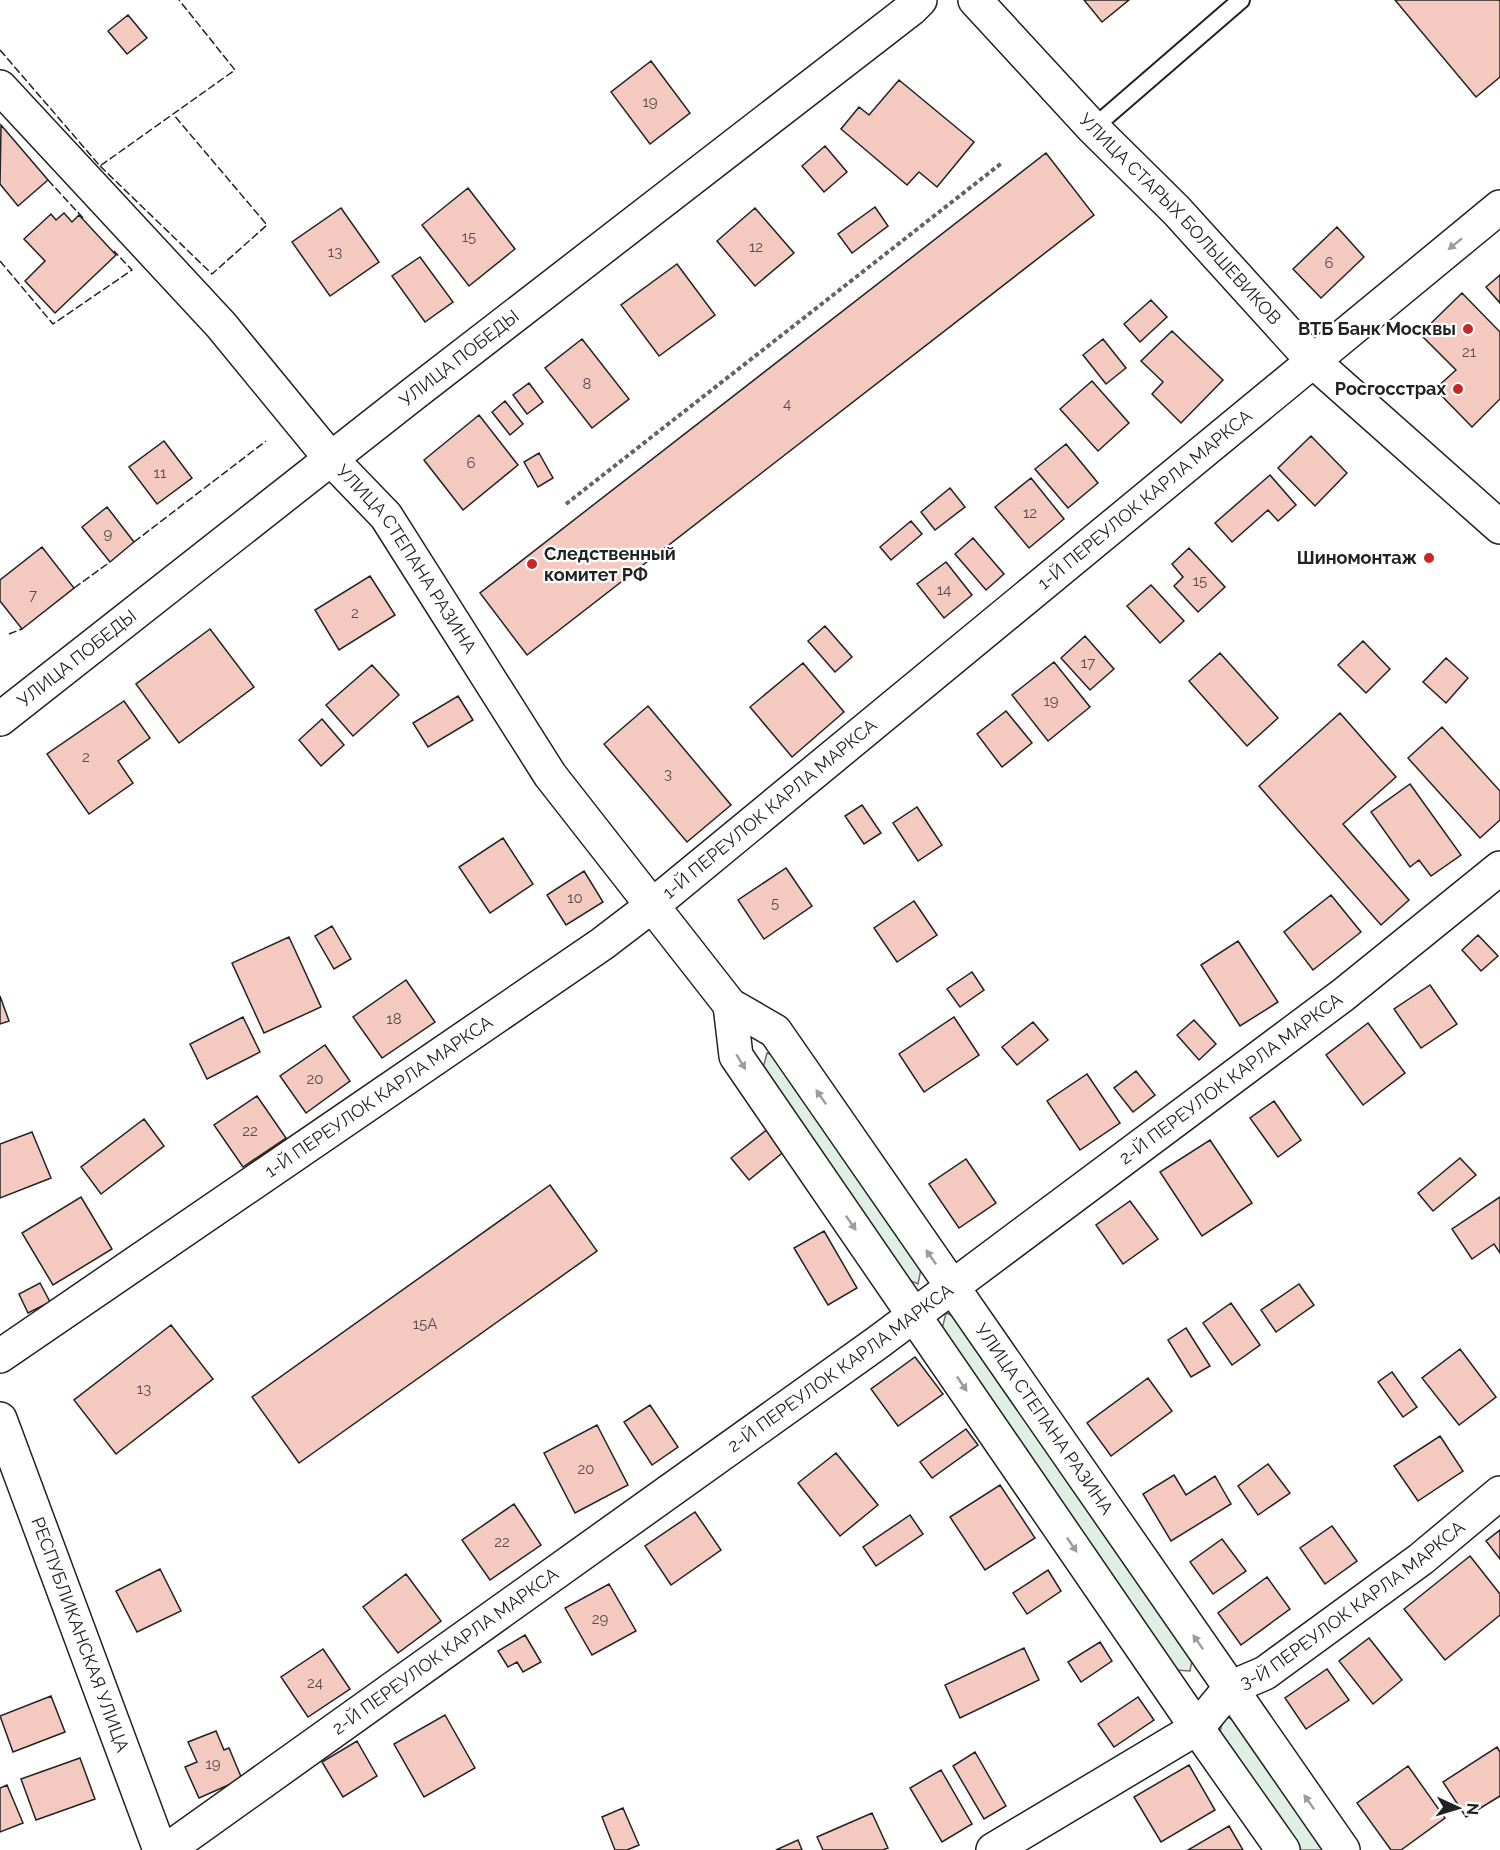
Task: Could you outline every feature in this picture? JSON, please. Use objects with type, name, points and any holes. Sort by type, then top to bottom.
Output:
[{"type":"street","name":"УЛИЦА СТАРЫХ БОЛЬШЕВИКОВ","points":[[975,0],[1094,128],[1177,211],[1313,361],[1500,527]]},
{"type":"street","name":"УЛИЦА ПОБЕДЫ","points":[[0,719],[912,3]]},
{"type":"street","name":"УЛИЦА СТЕПАНА РАЗИНА","points":[[0,87],[221,325],[331,459],[386,516],[550,775],[730,1005],[776,1031],[1343,1850]]},
{"type":"street","name":"1-Й ПЕРЕУЛОК КАРЛА МАРКСА","points":[[0,1356],[602,944],[653,905],[1500,207]]},
{"type":"street","name":"2-Й ПЕРЕУЛОК КАРЛА МАРКСА","points":[[167,1850],[915,1315],[1343,995],[1500,868]]},
{"type":"street","points":[[730,1005],[736,1056],[1283,1850]]},
{"type":"street","name":"РЕСПУБЛИКАНСКАЯ УЛИЦА","points":[[0,1419],[160,1850]]},
{"type":"street","name":"3-Й ПЕРЕУЛОК КАРЛА МАРКСА","points":[[993,1850],[1197,1728],[1230,1688],[1265,1673],[1421,1559],[1500,1493]]},
{"type":"lane","points":[[1094,128],[1241,0]]},
{"type":"path","points":[[566,504],[1003,162]]},
{"type":"green space","points":[[767,1053],[783,1059],[922,1264],[918,1284],[904,1278],[762,1072]]},
{"type":"green space","points":[[946,1313],[961,1319],[1193,1656],[1190,1671],[1175,1670],[942,1329]]},
{"type":"green space","points":[[1224,1716],[1239,1722],[1328,1850],[1299,1850],[1219,1736]]},
{"type":"building","points":[[1084,0],[1129,0],[1102,22]]},
{"type":"building","points":[[1395,0],[1500,0],[1500,77],[1476,97]]},
{"type":"building","points":[[128,15],[147,38],[127,54],[108,31]]},
{"type":"building","points":[[651,61],[690,113],[650,144],[611,92]]},
{"type":"building","points":[[899,80],[974,142],[937,187],[919,172],[907,185],[841,129],[859,107],[869,115]]},
{"type":"building","points":[[1,125],[48,180],[18,206],[0,184]]},
{"type":"building","points":[[825,146],[847,172],[824,192],[802,166]]},
{"type":"building","points":[[1046,153],[1094,215],[527,655],[480,593]]},
{"type":"building","points":[[468,188],[515,249],[469,286],[422,225]]},
{"type":"building","points":[[875,207],[888,226],[852,253],[838,234]]},
{"type":"building","points":[[341,208],[379,262],[330,296],[292,242]]},
{"type":"building","points":[[755,208],[794,253],[755,286],[717,241]]},
{"type":"building","points":[[64,213],[72,222],[79,215],[116,255],[55,313],[25,281],[45,261],[24,239],[51,214],[56,220]]},
{"type":"building","points":[[1337,227],[1364,257],[1321,298],[1293,269]]},
{"type":"building","points":[[420,257],[453,302],[425,322],[392,276]]},
{"type":"building","points":[[677,264],[715,315],[659,356],[621,305]]},
{"type":"building","points":[[1500,275],[1500,303],[1486,287]]},
{"type":"building","points":[[1462,293],[1500,332],[1500,399],[1472,427],[1435,389],[1456,370],[1420,334]]},
{"type":"building","points":[[1151,300],[1167,317],[1140,342],[1124,324]]},
{"type":"building","points":[[1172,331],[1223,380],[1181,423],[1152,394],[1163,382],[1141,361]]},
{"type":"building","points":[[582,339],[629,399],[592,428],[545,368]]},
{"type":"building","points":[[1103,339],[1126,368],[1106,384],[1083,355]]},
{"type":"building","points":[[1092,381],[1129,423],[1098,451],[1060,409]]},
{"type":"building","points":[[529,383],[543,402],[527,414],[513,395]]},
{"type":"building","points":[[505,401],[523,424],[510,435],[492,412]]},
{"type":"building","points":[[479,415],[518,465],[463,510],[424,460]]},
{"type":"building","points":[[1311,436],[1347,473],[1315,506],[1278,468]]},
{"type":"building","points":[[164,441],[192,478],[157,504],[129,467]]},
{"type":"building","points":[[1066,444],[1098,483],[1068,508],[1035,469]]},
{"type":"building","points":[[539,453],[553,478],[538,487],[524,462]]},
{"type":"building","points":[[1270,475],[1296,505],[1278,521],[1268,510],[1232,542],[1215,523]]},
{"type":"building","points":[[1031,478],[1064,519],[1029,548],[995,507]]},
{"type":"building","points":[[950,488],[965,507],[935,530],[921,512]]},
{"type":"building","points":[[107,507],[134,542],[110,562],[82,527]]},
{"type":"building","points":[[911,521],[922,534],[891,560],[880,547]]},
{"type":"building","points":[[973,538],[1004,574],[986,590],[955,554]]},
{"type":"building","points":[[42,547],[74,588],[22,629],[0,601],[0,580]]},
{"type":"building","points":[[1189,548],[1225,587],[1198,612],[1174,586],[1183,577],[1172,564]]},
{"type":"building","points":[[946,562],[972,595],[944,618],[917,584]]},
{"type":"building","points":[[370,576],[395,615],[339,650],[315,610]]},
{"type":"building","points":[[1151,585],[1184,621],[1160,643],[1127,606]]},
{"type":"building","points":[[825,626],[852,657],[835,672],[808,641]]},
{"type":"building","points":[[210,629],[254,687],[179,743],[136,684]]},
{"type":"building","points":[[1085,636],[1114,669],[1090,690],[1061,658]]},
{"type":"building","points":[[1363,641],[1390,669],[1366,693],[1338,665]]},
{"type":"building","points":[[1220,653],[1278,718],[1247,746],[1189,681]]},
{"type":"building","points":[[1446,658],[1468,678],[1446,703],[1423,682]]},
{"type":"building","points":[[1054,662],[1090,707],[1048,741],[1012,695]]},
{"type":"building","points":[[803,663],[844,712],[792,757],[750,707]]},
{"type":"building","points":[[372,665],[399,695],[353,736],[326,705]]},
{"type":"building","points":[[458,696],[473,720],[428,747],[413,723]]},
{"type":"building","points":[[124,701],[150,738],[118,761],[133,783],[89,814],[47,754]]},
{"type":"building","points":[[648,706],[731,805],[687,842],[604,744]]},
{"type":"building","points":[[1006,711],[1032,743],[1002,767],[977,734]]},
{"type":"building","points":[[1340,713],[1396,777],[1343,824],[1409,900],[1381,925],[1259,786]]},
{"type":"building","points":[[322,719],[344,745],[321,766],[299,740]]},
{"type":"building","points":[[1442,727],[1500,791],[1500,820],[1480,838],[1408,758]]},
{"type":"building","points":[[1410,784],[1461,855],[1431,876],[1419,860],[1410,867],[1371,812]]},
{"type":"building","points":[[862,805],[881,833],[864,844],[845,816]]},
{"type":"building","points":[[917,807],[942,845],[918,861],[893,823]]},
{"type":"building","points":[[503,838],[533,884],[490,913],[459,867]]},
{"type":"building","points":[[786,868],[812,906],[764,939],[738,900]]},
{"type":"building","points":[[584,871],[603,902],[566,925],[547,895]]},
{"type":"building","points":[[1331,895],[1361,932],[1313,970],[1284,932]]},
{"type":"building","points":[[914,901],[937,935],[897,962],[874,928]]},
{"type":"building","points":[[332,926],[351,959],[334,969],[315,936]]},
{"type":"building","points":[[1478,935],[1498,956],[1481,971],[1462,950]]},
{"type":"building","points":[[289,937],[321,1007],[264,1033],[232,963]]},
{"type":"building","points":[[1238,941],[1278,1002],[1240,1026],[1201,965]]},
{"type":"building","points":[[972,972],[984,990],[960,1007],[947,989]]},
{"type":"building","points":[[406,980],[435,1022],[382,1058],[353,1017]]},
{"type":"building","points":[[1430,985],[1457,1024],[1421,1048],[1394,1009]]},
{"type":"building","points":[[0,996],[9,1021],[0,1024]]},
{"type":"building","points":[[243,1017],[260,1052],[207,1079],[190,1044]]},
{"type":"building","points":[[954,1017],[979,1055],[924,1092],[899,1054]]},
{"type":"building","points":[[1194,1020],[1216,1044],[1199,1060],[1177,1035]]},
{"type":"building","points":[[1033,1022],[1048,1040],[1017,1065],[1002,1047]]},
{"type":"building","points":[[1368,1023],[1405,1073],[1363,1105],[1326,1055]]},
{"type":"building","points":[[325,1045],[350,1081],[306,1113],[280,1076]]},
{"type":"building","points":[[1136,1071],[1155,1095],[1133,1112],[1114,1088]]},
{"type":"building","points":[[1087,1074],[1120,1123],[1080,1150],[1047,1101]]},
{"type":"building","points":[[257,1096],[286,1138],[243,1167],[214,1125]]},
{"type":"building","points":[[1274,1101],[1301,1140],[1278,1157],[1250,1118]]},
{"type":"building","points":[[144,1119],[164,1146],[101,1194],[81,1167]]},
{"type":"building","points":[[769,1128],[786,1150],[749,1180],[731,1158]]},
{"type":"building","points":[[32,1132],[51,1178],[0,1198],[0,1144]]},
{"type":"building","points":[[1210,1140],[1252,1203],[1202,1236],[1160,1172]]},
{"type":"building","points":[[1460,1158],[1476,1175],[1433,1211],[1418,1193]]},
{"type":"building","points":[[966,1159],[996,1203],[959,1228],[929,1184]]},
{"type":"building","points":[[550,1185],[597,1251],[299,1463],[252,1397]]},
{"type":"building","points":[[81,1197],[112,1249],[53,1285],[22,1233]]},
{"type":"building","points":[[1500,1197],[1500,1253],[1494,1244],[1472,1259],[1452,1229]]},
{"type":"building","points":[[1130,1201],[1158,1239],[1123,1264],[1096,1225]]},
{"type":"building","points":[[824,1231],[857,1288],[828,1305],[794,1248]]},
{"type":"building","points":[[40,1283],[50,1302],[28,1313],[19,1294]]},
{"type":"building","points":[[1299,1284],[1314,1305],[1276,1332],[1261,1310]]},
{"type":"building","points":[[1231,1303],[1260,1345],[1232,1365],[1203,1323]]},
{"type":"building","points":[[171,1325],[213,1379],[116,1454],[74,1400]]},
{"type":"building","points":[[1186,1328],[1210,1366],[1191,1377],[1168,1340]]},
{"type":"building","points":[[1460,1349],[1496,1397],[1459,1425],[1422,1378]]},
{"type":"building","points":[[915,1357],[943,1394],[898,1426],[871,1389]]},
{"type":"building","points":[[1392,1372],[1417,1407],[1403,1417],[1378,1382]]},
{"type":"building","points":[[1148,1378],[1172,1411],[1111,1456],[1087,1423]]},
{"type":"building","points":[[650,1405],[678,1447],[652,1465],[624,1422]]},
{"type":"building","points":[[597,1425],[628,1485],[575,1513],[544,1453]]},
{"type":"building","points":[[966,1429],[978,1445],[932,1478],[920,1462]]},
{"type":"building","points":[[1440,1436],[1463,1471],[1418,1501],[1394,1466]]},
{"type":"building","points":[[836,1453],[878,1505],[840,1536],[798,1483]]},
{"type":"building","points":[[1268,1464],[1290,1493],[1258,1515],[1238,1486]]},
{"type":"building","points":[[1174,1475],[1186,1495],[1215,1476],[1231,1504],[1171,1541],[1143,1494]]},
{"type":"building","points":[[1000,1485],[1035,1538],[985,1570],[950,1517]]},
{"type":"building","points":[[514,1504],[541,1545],[490,1580],[462,1540]]},
{"type":"building","points":[[695,1512],[721,1550],[671,1585],[645,1546]]},
{"type":"building","points":[[910,1515],[923,1534],[876,1566],[863,1547]]},
{"type":"building","points":[[1332,1526],[1357,1561],[1325,1584],[1300,1548]]},
{"type":"building","points":[[1500,1530],[1500,1559],[1486,1541]]},
{"type":"building","points":[[1222,1539],[1246,1571],[1213,1594],[1190,1562]]},
{"type":"building","points":[[1470,1556],[1500,1594],[1500,1615],[1445,1660],[1404,1609]]},
{"type":"building","points":[[160,1569],[181,1611],[137,1632],[116,1591]]},
{"type":"building","points":[[1048,1570],[1061,1591],[1027,1614],[1013,1593]]},
{"type":"building","points":[[406,1574],[441,1621],[398,1653],[363,1607]]},
{"type":"building","points":[[1267,1577],[1290,1609],[1241,1645],[1218,1613]]},
{"type":"building","points":[[609,1584],[636,1631],[592,1655],[565,1608]]},
{"type":"building","points":[[525,1635],[541,1662],[523,1672],[517,1662],[508,1667],[498,1651]]},
{"type":"building","points":[[1369,1638],[1402,1680],[1373,1704],[1339,1661]]},
{"type":"building","points":[[1100,1642],[1112,1661],[1081,1682],[1068,1662]]},
{"type":"building","points":[[1024,1648],[1039,1680],[960,1718],[945,1685]]},
{"type":"building","points":[[323,1649],[350,1689],[308,1717],[281,1677]]},
{"type":"building","points":[[1327,1669],[1349,1700],[1306,1729],[1285,1698]]},
{"type":"building","points":[[51,1696],[65,1732],[13,1752],[0,1716]]},
{"type":"building","points":[[1138,1697],[1154,1720],[1114,1747],[1098,1724]]},
{"type":"building","points":[[445,1715],[475,1768],[424,1797],[394,1744]]},
{"type":"building","points":[[216,1731],[224,1750],[229,1748],[242,1779],[199,1798],[185,1767],[197,1762],[188,1742]]},
{"type":"building","points":[[357,1741],[377,1776],[343,1797],[322,1762]]},
{"type":"building","points":[[1497,1747],[1500,1752],[1500,1796],[1466,1817],[1443,1782]]},
{"type":"building","points":[[975,1752],[1006,1806],[984,1819],[953,1766]]},
{"type":"building","points":[[80,1758],[95,1799],[36,1820],[21,1779]]},
{"type":"building","points":[[1189,1765],[1215,1810],[1161,1842],[1134,1797]]},
{"type":"building","points":[[1408,1766],[1445,1818],[1401,1850],[1391,1850],[1357,1803]]},
{"type":"building","points":[[941,1770],[972,1824],[942,1842],[910,1788]]},
{"type":"building","points":[[7,1785],[23,1823],[0,1832],[0,1788]]},
{"type":"building","points":[[623,1808],[639,1845],[627,1850],[615,1850],[602,1817]]},
{"type":"building","points":[[872,1813],[888,1848],[883,1850],[823,1850],[817,1837]]},
{"type":"building","points":[[1229,1826],[1243,1850],[1188,1850]]},
{"type":"building","points":[[798,1840],[802,1850],[776,1850]]},
{"type":"fence","points":[[0,50],[100,166],[235,70],[179,0]]},
{"type":"fence","points":[[100,166],[212,274],[267,225],[173,114]]},
{"type":"fence","points":[[48,180],[83,218]]},
{"type":"fence","points":[[0,261],[53,324],[132,270],[114,251]]},
{"type":"fence","points":[[134,542],[266,441]]},
{"type":"fence","points":[[74,588],[110,562]]},
{"type":"fence","points":[[9,634],[22,629]]},
{"type":"place","name":"ВТБ Банк Москвы","points":[[1468,329]]},
{"type":"place","name":"Росгосстрах","points":[[1458,389]]},
{"type":"place","name":"Шиномонтаж","points":[[1429,558]]},
{"type":"place","name":"Следственный комитет РФ","points":[[532,564]]}]
